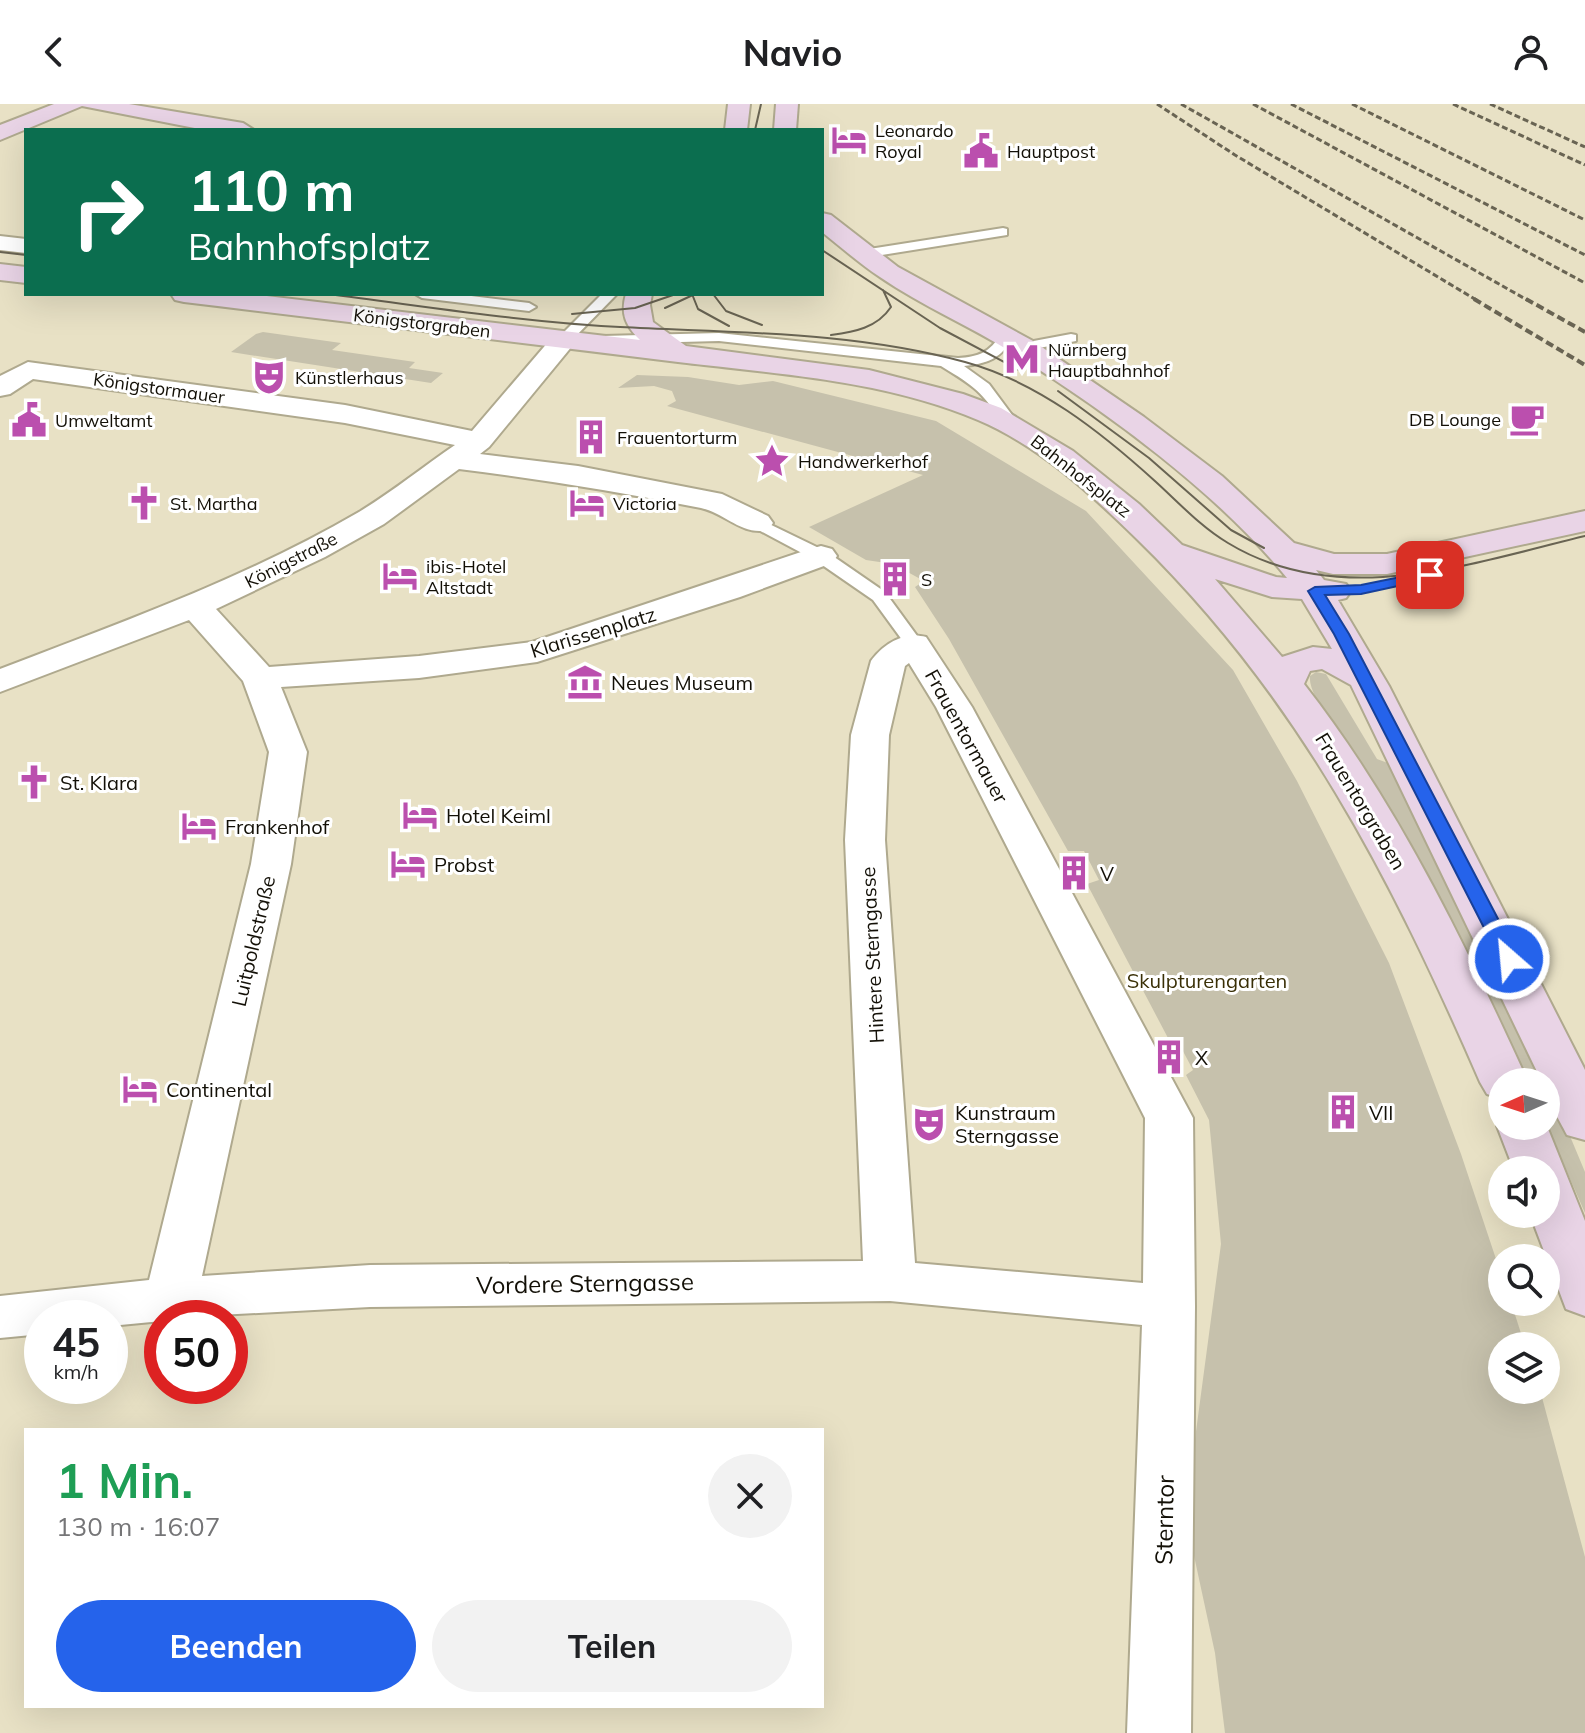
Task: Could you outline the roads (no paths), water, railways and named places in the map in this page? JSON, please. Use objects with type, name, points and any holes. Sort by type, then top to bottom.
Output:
[{"type":"main road","points":[[0,119],[38,104]]},
{"type":"main road","points":[[0,133],[73,104]]},
{"type":"main road","points":[[91,104],[231,128]]},
{"type":"main road","points":[[736,128],[739,104]]},
{"type":"main road","points":[[785,128],[787,104]]},
{"type":"main road","points":[[824,196],[831,205],[830,227],[863,254],[902,280],[1014,342],[1186,462],[1282,550],[1315,591],[1365,678],[1509,959],[1585,1122]]},
{"type":"main road","points":[[0,272],[24,275]]},
{"type":"main road","name":"Königstorgraben","points":[[200,296],[571,341]]},
{"type":"main road","points":[[639,296],[636,314],[643,328],[653,338],[680,354]]},
{"type":"main road","name":"Bahnhofsplatz","points":[[571,341],[811,371],[953,400],[1010,423],[1058,453],[1170,551],[1261,584],[1315,591],[1352,591],[1585,541]]},
{"type":"main road","points":[[1282,550],[1333,564],[1387,564],[1585,521]]},
{"type":"main road","name":"Frauentorgraben","points":[[1170,551],[1221,604],[1287,682],[1336,753],[1434,929],[1498,1068]]},
{"type":"main road","points":[[1287,682],[1294,665],[1315,658],[1337,661],[1365,678]]},
{"type":"main road","points":[[1560,1225],[1585,1294]]},
{"type":"street","points":[[0,243],[24,246]]},
{"type":"street","name":"Königstraße","points":[[0,681],[195,606],[314,550],[373,517],[466,450],[538,370],[571,341]]},
{"type":"street","name":"Königstormauer","points":[[0,388],[28,370],[345,414],[466,450]]},
{"type":"street","name":"Frauentormauer","points":[[466,450],[722,503],[757,523]]},
{"type":"street","name":"Klarissenplatz","points":[[260,678],[419,667],[537,652],[728,590],[821,556]]},
{"type":"street","name":"Luitpoldstraße","points":[[171,1299],[271,864],[288,752],[260,678],[195,606]]},
{"type":"street","name":"Frauentormauer","points":[[914,644],[954,707],[1169,1118],[1169,1306]]},
{"type":"street","name":"Hintere Sterngasse","points":[[890,1281],[865,840],[870,735],[889,661],[914,644]]},
{"type":"street","name":"Vordere Sterngasse","points":[[0,1317],[171,1299],[370,1286],[890,1281],[1169,1306]]},
{"type":"street","name":"Sterntor","points":[[1159,1733],[1169,1306]]},
{"type":"lane","points":[[863,254],[1003,232]]},
{"type":"lane","name":"Königstorgraben","points":[[438,296],[529,307]]},
{"type":"lane","points":[[571,341],[608,296]]},
{"type":"lane","points":[[571,341],[719,337],[938,362],[985,359],[1014,342],[1071,338]]},
{"type":"lane","points":[[938,362],[973,375],[989,391],[1010,423]]},
{"type":"lane","name":"Frauentormauer","points":[[757,523],[821,556],[879,596],[914,644]]},
{"type":"tram line","points":[[755,128],[761,104]]},
{"type":"tram line","points":[[824,251],[883,290]]},
{"type":"tram line","points":[[0,252],[24,255]]},
{"type":"tram line","points":[[831,335],[856,330],[879,320],[891,307],[883,290]]},
{"type":"tram line","points":[[883,290],[940,328],[1023,372]]},
{"type":"tram line","points":[[342,296],[547,321],[837,339],[880,344],[965,362],[1018,382],[1091,427],[1218,537],[1270,563],[1314,574],[1359,578],[1404,575],[1450,568],[1585,536]]},
{"type":"tram line","points":[[572,314],[635,308],[670,296]]},
{"type":"tram line","points":[[665,308],[691,296]]},
{"type":"tram line","points":[[693,296],[698,309],[729,326]]},
{"type":"tram line","points":[[715,296],[726,311],[762,325]]},
{"type":"tram line","points":[[1058,391],[1149,458],[1231,530],[1264,548]]},
{"type":"railway","points":[[1157,104],[1235,155],[1478,301]]},
{"type":"railway","points":[[1181,104],[1529,301]]},
{"type":"railway","points":[[1253,104],[1585,283]]},
{"type":"railway","points":[[1291,104],[1585,255]]},
{"type":"railway","points":[[1352,104],[1585,220]]},
{"type":"railway","points":[[1453,104],[1585,165]]},
{"type":"railway","points":[[1490,104],[1585,147]]},
{"type":"railway","points":[[1474,299],[1585,365]]},
{"type":"railway","points":[[1526,299],[1585,332]]},
{"type":"place","name":"Leonardo Royal","points":[[849,140]]},
{"type":"place","name":"Hauptpost","points":[[981,151]]},
{"type":"place","name":"Nürnberg Hauptbahnhof","points":[[1022,359]]},
{"type":"place","name":"Künstlerhaus","points":[[269,377]]},
{"type":"place","name":"DB Lounge","points":[[1527,419]]},
{"type":"place","name":"Umweltamt","points":[[29,420]]},
{"type":"place","name":"Frauentorturm","points":[[591,437]]},
{"type":"place","name":"Handwerkerhof","points":[[772,461]]},
{"type":"place","name":"St. Martha","points":[[144,503]]},
{"type":"place","name":"Victoria","points":[[587,503]]},
{"type":"place","name":"ibis-Hotel Altstadt","points":[[400,576]]},
{"type":"place","name":"S","points":[[895,579]]},
{"type":"place","name":"Neues Museum","points":[[585,682]]},
{"type":"place","name":"St. Klara","points":[[34,782]]},
{"type":"place","name":"Hotel Keiml","points":[[420,815]]},
{"type":"place","name":"Frankenhof","points":[[199,826]]},
{"type":"place","name":"Probst","points":[[408,864]]},
{"type":"place","name":"V","points":[[1074,873]]},
{"type":"place","name":"X","points":[[1169,1057]]},
{"type":"place","name":"Continental","points":[[140,1089]]},
{"type":"place","name":"VII","points":[[1343,1112]]},
{"type":"place","name":"Kunstraum Sterngasse","points":[[929,1124]]},
{"type":"park label","name":"Skulpturengarten","points":[[1207,980]]}]
